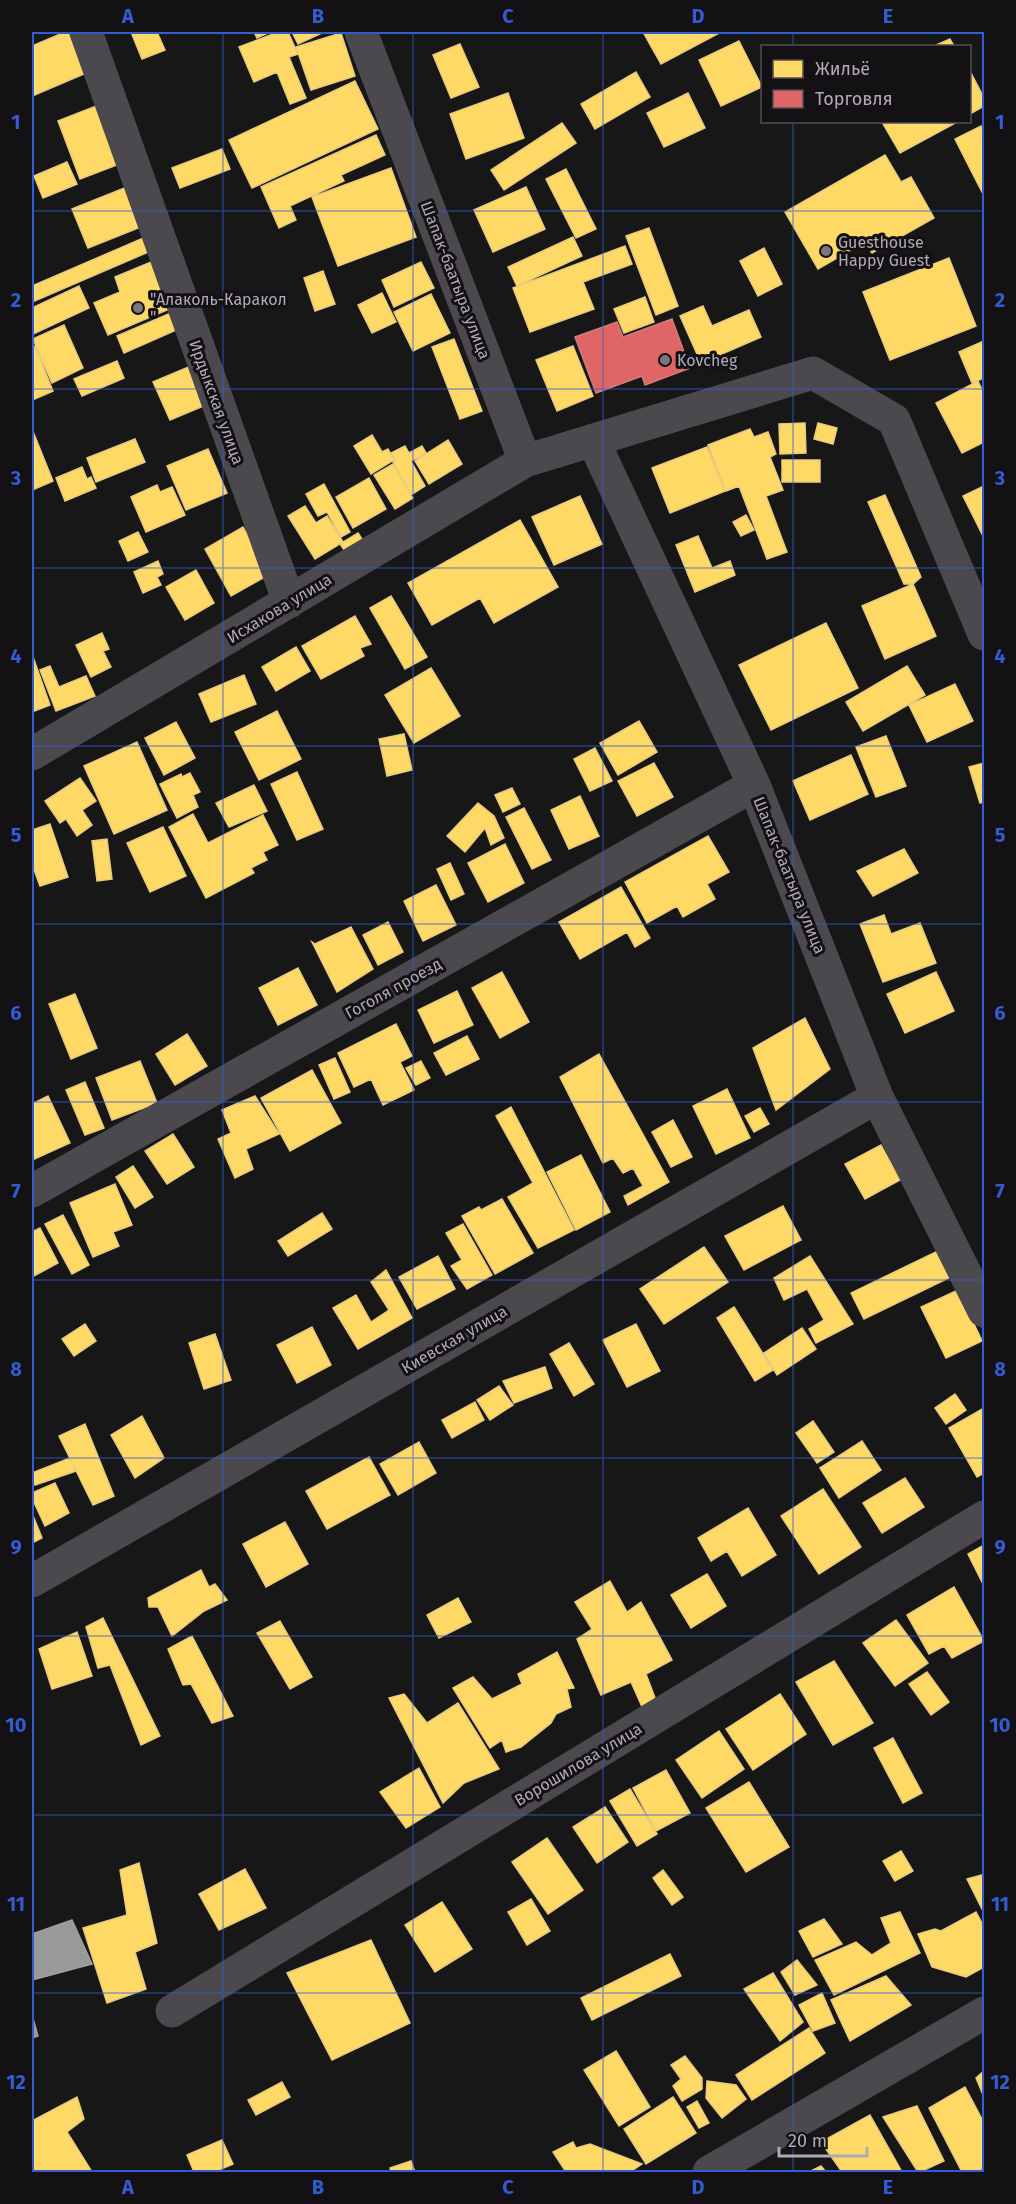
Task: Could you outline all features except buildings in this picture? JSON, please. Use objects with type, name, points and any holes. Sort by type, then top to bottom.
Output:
[{"type":"street","name":"Ирдыкская улица","points":[[86,32],[289,603]]},
{"type":"street","name":"Шапак-баатыра улица","points":[[362,32],[525,461]]},
{"type":"street","points":[[525,461],[813,373],[894,420],[984,634]]},
{"type":"street","name":"Шапак-баатыра улица","points":[[593,440],[754,784],[877,1097],[984,1311]]},
{"type":"street","name":"Исхакова улица","points":[[32,754],[525,461]]},
{"type":"street","name":"Гоголя проезд","points":[[32,1191],[754,784]]},
{"type":"street","name":"Киевская улица","points":[[32,1581],[877,1097]]},
{"type":"street","name":"Ворошилова улица","points":[[172,2011],[984,1517]]},
{"type":"street","points":[[710,2172],[984,2013]]},
{"type":"place","name":"Guesthouse Happy Guest","points":[[826,251]]},
{"type":"place","name":"\"Алаколь-Каракол \"","points":[[138,308]]},
{"type":"place","name":"Kovcheg","points":[[665,360]]}]
